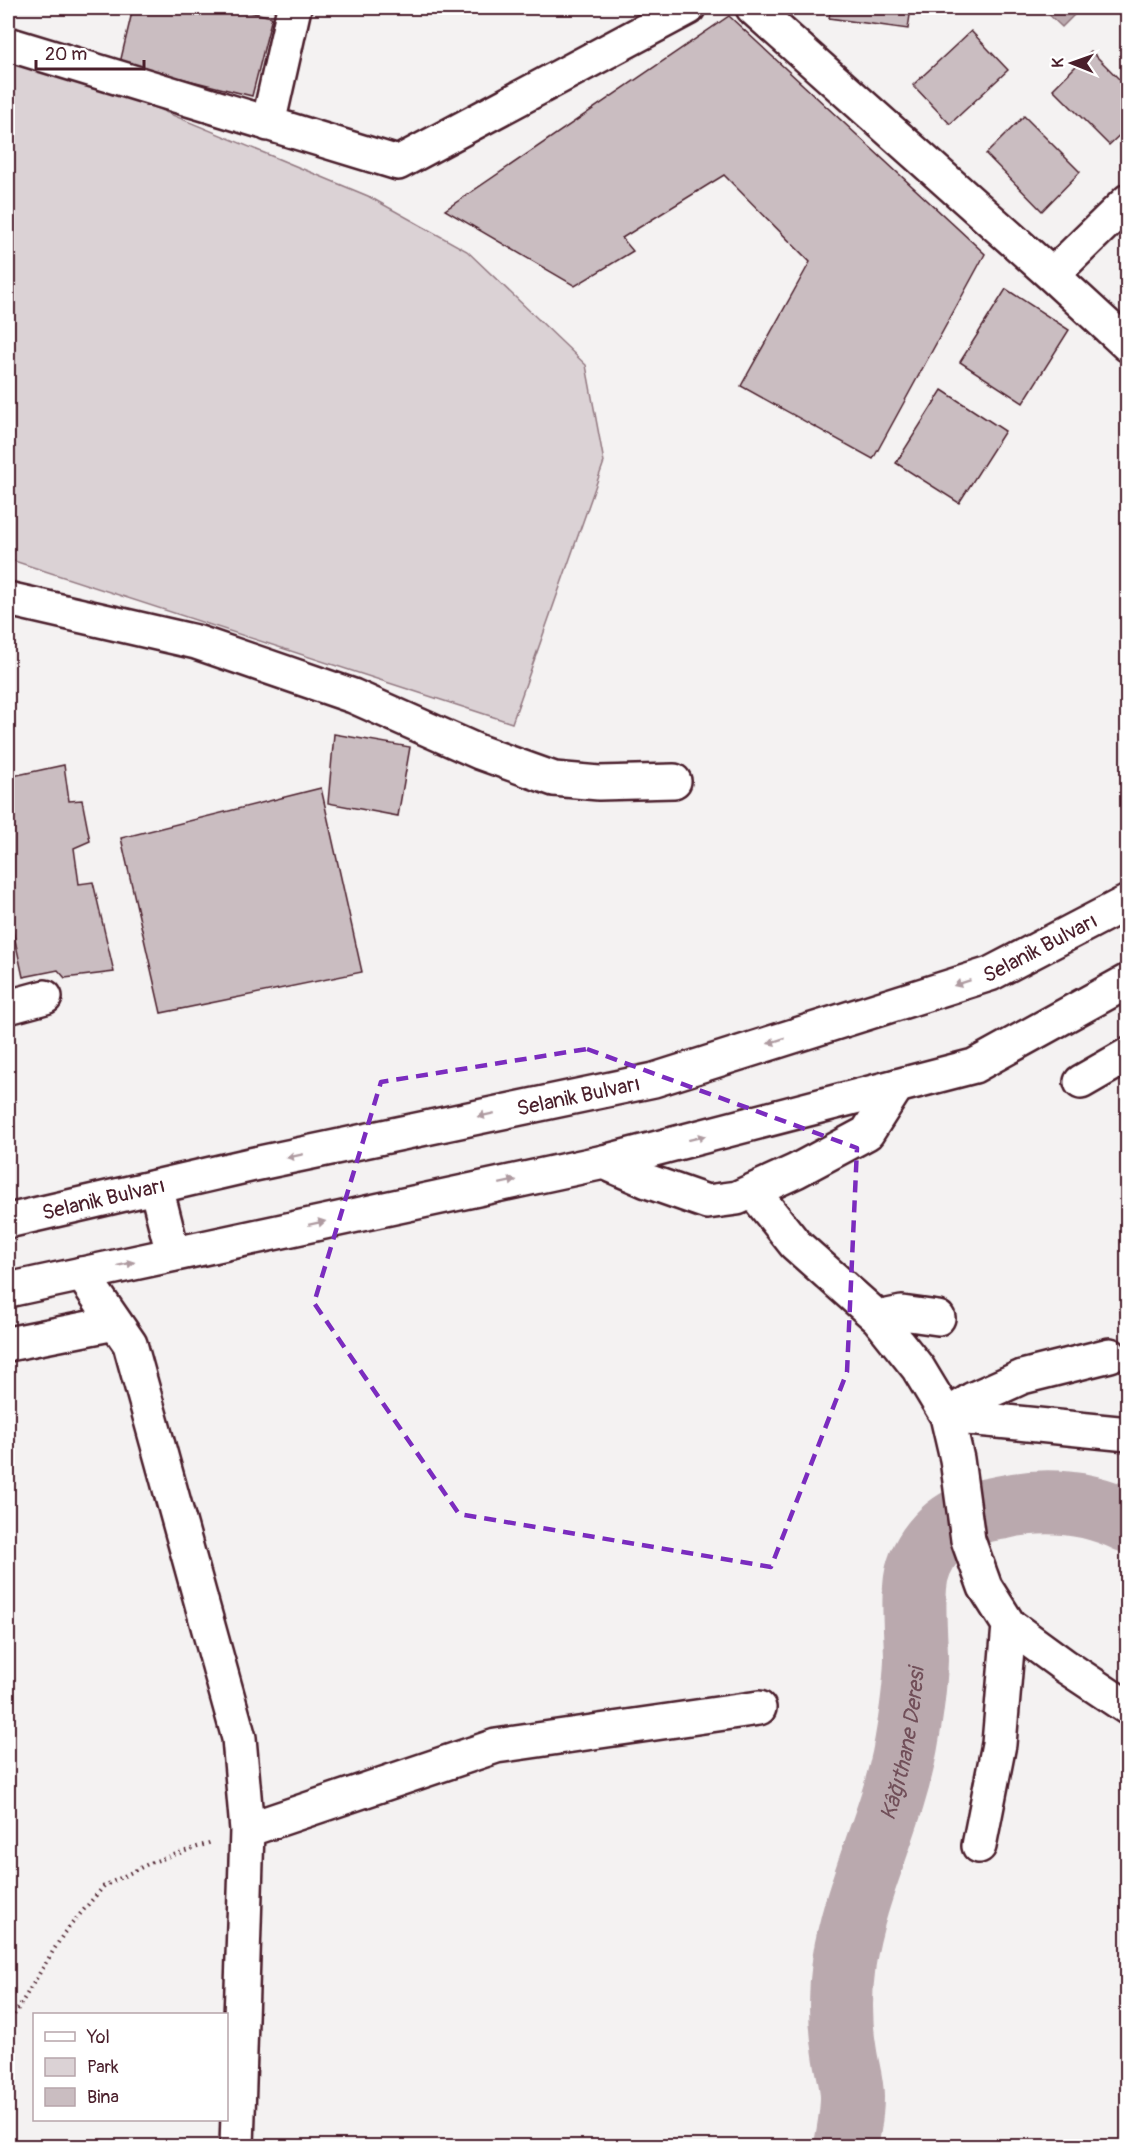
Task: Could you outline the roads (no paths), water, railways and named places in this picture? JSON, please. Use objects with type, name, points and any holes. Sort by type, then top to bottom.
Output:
[{"type":"street","points":[[268,124],[294,8]]},
{"type":"street","points":[[8,44],[398,163],[688,8]]},
{"type":"street","points":[[753,8],[1128,345]]},
{"type":"street","points":[[1052,275],[1128,201]]},
{"type":"street","points":[[8,599],[196,642],[353,696],[479,752],[554,779],[599,783],[674,781]]},
{"type":"street","name":"Selanik Bulvarı","points":[[8,1221],[261,1162],[654,1080],[990,974],[1128,902]]},
{"type":"street","points":[[8,1290],[604,1162],[974,1066],[1128,981]]},
{"type":"street","points":[[8,1007],[45,997]]},
{"type":"street","points":[[1080,1082],[1128,1055]]},
{"type":"street","points":[[604,1162],[707,1202],[737,1197],[796,1171],[867,1133],[897,1086]]},
{"type":"street","points":[[156,1187],[173,1254]]},
{"type":"street","points":[[753,1191],[795,1244],[878,1318],[918,1368],[947,1416],[957,1459],[968,1540],[985,1587],[1009,1625],[1128,1708]]},
{"type":"street","points":[[82,1274],[130,1344],[239,1738],[247,1830],[237,2146]]},
{"type":"street","points":[[878,1318],[903,1313],[938,1318]]},
{"type":"street","points":[[8,1344],[115,1323]]},
{"type":"street","points":[[947,1416],[973,1399],[1022,1377],[1110,1354]]},
{"type":"street","points":[[947,1416],[1128,1434]]},
{"type":"street","points":[[979,1846],[999,1744],[1009,1625]]},
{"type":"street","points":[[247,1830],[496,1746],[759,1708]]},
{"type":"waterway","name":"Kâğıthane Deresi","points":[[846,2146],[852,2097],[841,2019],[844,1962],[856,1907],[892,1800],[906,1745],[915,1671],[915,1587],[921,1563],[933,1542],[951,1525],[973,1514],[988,1510],[1020,1504],[1051,1502],[1083,1506],[1128,1521]]}]
